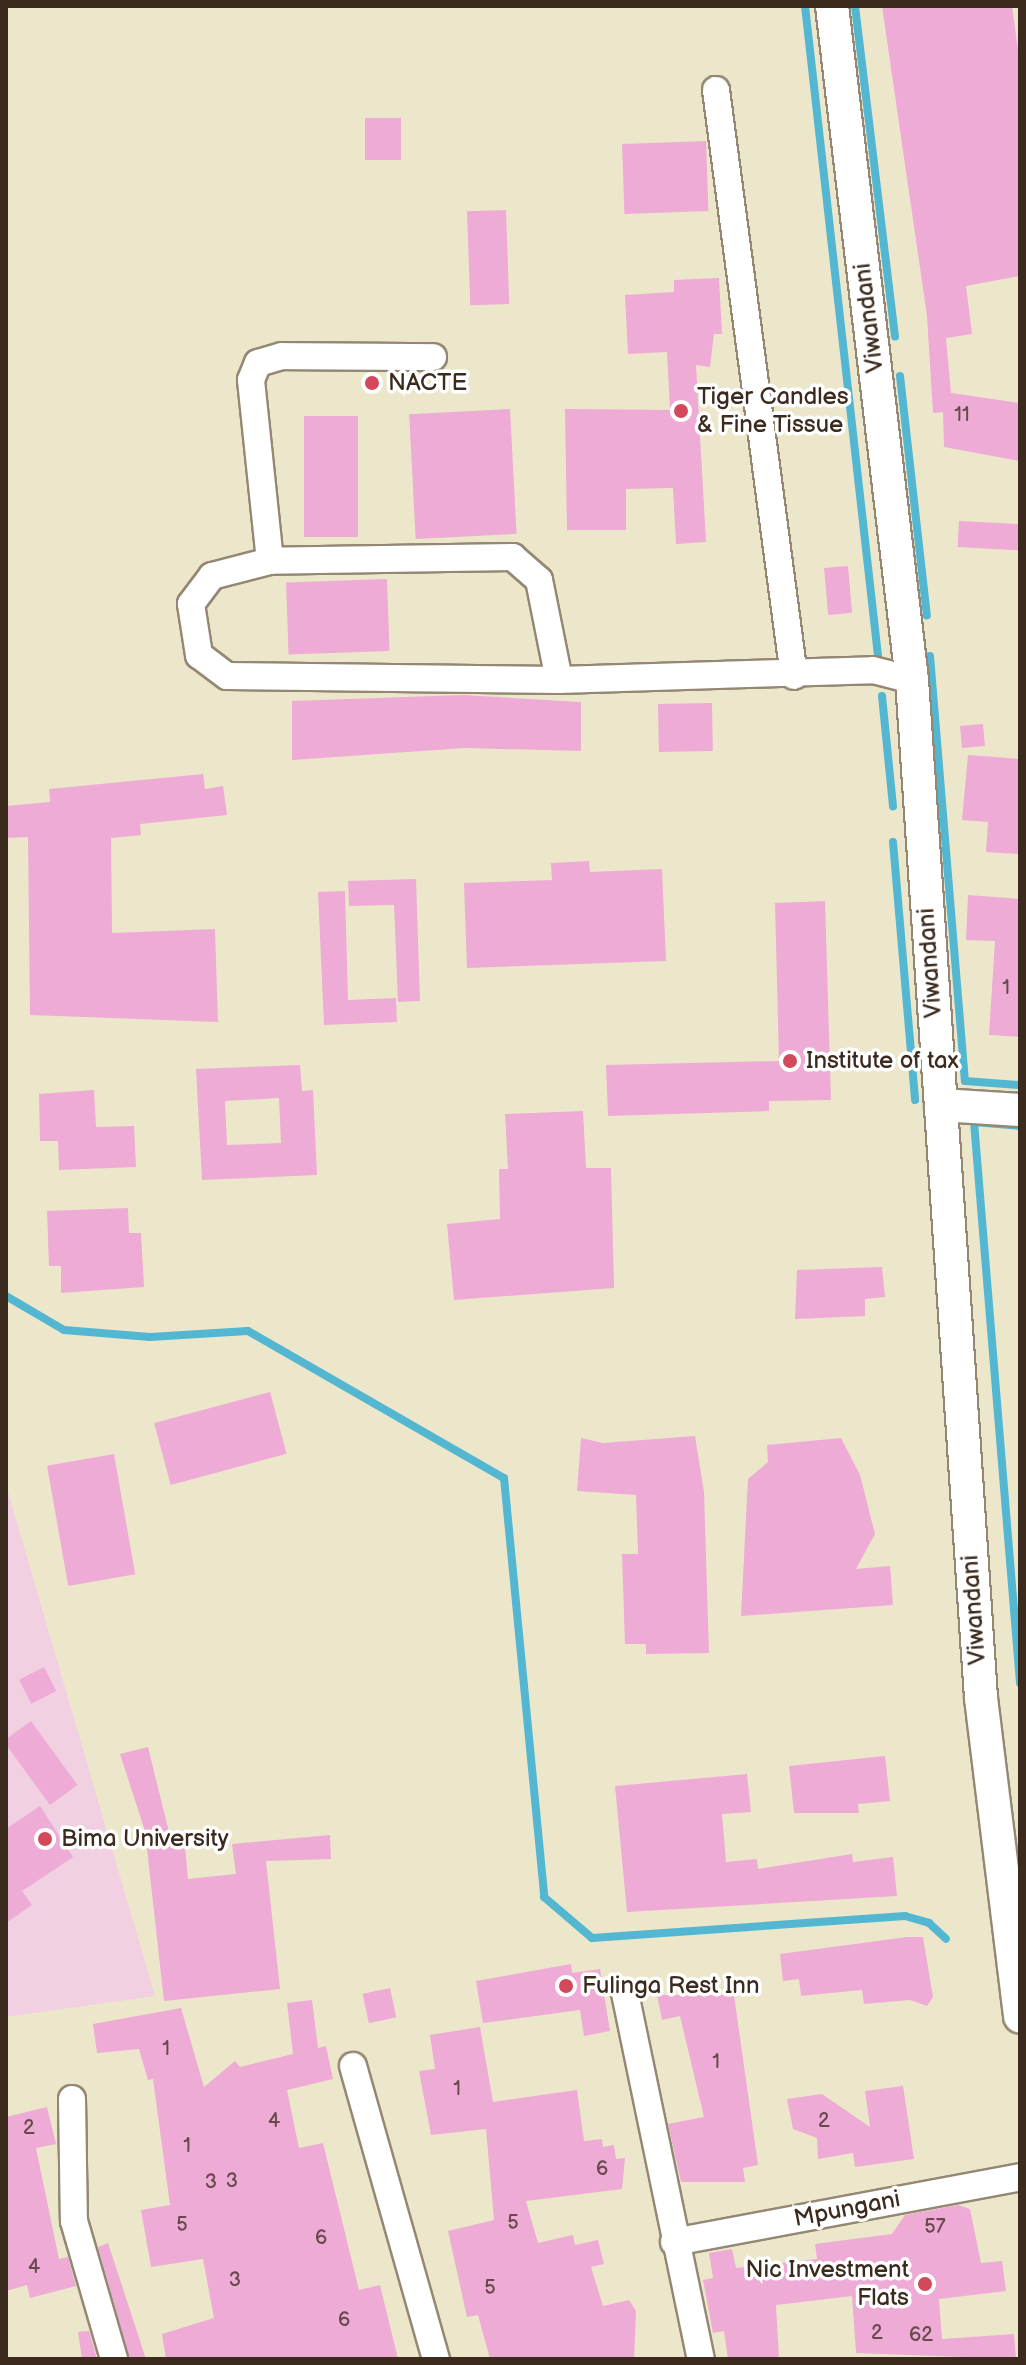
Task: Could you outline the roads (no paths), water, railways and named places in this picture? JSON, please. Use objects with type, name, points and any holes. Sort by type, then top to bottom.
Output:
[{"type":"street","name":"Viwandani","points":[[832,6],[912,680],[981,1698],[1020,2017]]},
{"type":"street","points":[[716,90],[794,676]]},
{"type":"street","points":[[270,561],[251,380],[258,363],[282,356],[433,357]]},
{"type":"street","points":[[559,680],[539,580],[524,562],[270,561],[212,576],[191,604],[195,647],[227,676],[559,680],[794,676],[873,670],[912,680]]},
{"type":"street","points":[[941,1105],[1020,1110]]},
{"type":"street","points":[[625,1993],[674,2242],[701,2359]]},
{"type":"street","points":[[353,2066],[436,2359]]},
{"type":"street","points":[[72,2099],[74,2221],[114,2359]]},
{"type":"street","name":"Mpungani","points":[[674,2242],[1020,2177]]},
{"type":"waterway","points":[[805,6],[878,656]]},
{"type":"waterway","points":[[855,6],[895,337]]},
{"type":"waterway","points":[[900,376],[927,615]]},
{"type":"waterway","points":[[930,656],[965,1081],[1020,1085]]},
{"type":"waterway","points":[[882,696],[893,806]]},
{"type":"waterway","points":[[893,842],[915,1100]]},
{"type":"waterway","points":[[1020,1126],[974,1122],[1020,1683]]},
{"type":"waterway","points":[[6,1296],[64,1330],[150,1337],[248,1331],[504,1478],[544,1897],[592,1938],[905,1916],[929,1923],[946,1939]]},
{"type":"place","name":"NACTE","points":[[372,383]]},
{"type":"place","name":"Tiger Candles & Fine Tissue","points":[[681,411]]},
{"type":"place","name":"Institute of tax","points":[[790,1061]]},
{"type":"place","name":"Bima University","points":[[45,1839]]},
{"type":"place","name":"Fulinga Rest Inn","points":[[566,1986]]},
{"type":"place","name":"Nic Investment Flats","points":[[925,2284]]}]
